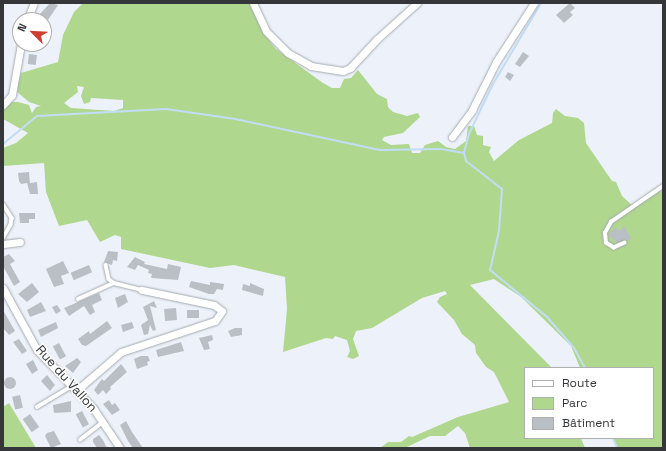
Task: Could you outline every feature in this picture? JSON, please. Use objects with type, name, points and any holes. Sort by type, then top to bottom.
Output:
[{"type":"street","points":[[253,3],[266,31],[288,53],[311,66],[343,71],[350,68],[377,39],[417,3]]},
{"type":"street","points":[[452,137],[469,115],[496,62],[534,3]]},
{"type":"street","points":[[3,105],[12,95],[20,52]]},
{"type":"street","points":[[3,244],[20,242]]},
{"type":"street","name":"Rue du Vallon","points":[[3,288],[37,350],[75,388],[103,422],[120,448]]},
{"type":"street","points":[[75,388],[121,352],[215,321],[222,312],[214,305],[142,290]]},
{"type":"lane","points":[[625,243],[614,248],[606,243],[605,233],[611,222],[663,186]]},
{"type":"lane","points":[[3,204],[12,218],[11,225],[3,239]]},
{"type":"lane","points":[[106,265],[109,280],[114,283],[142,290]]},
{"type":"lane","points":[[78,299],[114,283]]},
{"type":"lane","points":[[37,408],[75,388]]},
{"type":"lane","points":[[80,440],[103,422]]},
{"type":"green space","points":[[83,3],[250,3],[265,35],[276,49],[323,83],[332,88],[340,88],[344,79],[351,78],[358,70],[377,94],[387,99],[388,107],[393,112],[407,116],[418,113],[420,117],[403,133],[384,137],[382,140],[391,145],[409,144],[412,153],[420,153],[425,145],[438,141],[446,147],[455,149],[466,141],[468,126],[474,126],[477,135],[483,136],[483,145],[491,147],[489,152],[494,161],[519,140],[552,123],[553,113],[556,109],[565,116],[578,118],[584,123],[586,143],[612,181],[616,182],[622,196],[634,207],[663,189],[663,448],[617,448],[612,439],[654,439],[654,367],[580,367],[571,346],[521,297],[494,279],[470,285],[551,367],[524,367],[524,439],[581,439],[585,448],[470,448],[465,433],[458,426],[445,436],[430,436],[407,447],[380,448],[388,442],[401,442],[409,436],[412,437],[458,417],[509,402],[494,372],[486,367],[476,353],[475,345],[462,334],[454,320],[437,302],[440,297],[447,294],[445,291],[422,298],[372,328],[356,331],[353,339],[359,356],[353,359],[347,357],[350,351],[347,340],[335,336],[333,339],[326,338],[283,352],[287,309],[285,277],[234,265],[210,268],[121,249],[121,237],[115,235],[100,242],[87,220],[59,226],[46,192],[44,163],[3,166],[3,148],[16,143],[28,133],[3,119],[3,108],[11,102],[18,102],[29,105],[32,113],[36,107],[41,106],[29,102],[16,91],[21,73],[58,62],[63,35],[74,12]],"holes":[[[77,86],[84,87],[81,96],[84,104],[90,102],[91,98],[123,100],[123,108],[114,111],[71,108],[64,103],[78,92]]]},
{"type":"green space","points":[[9,403],[36,448],[3,448],[3,407]]},
{"type":"building","points":[[50,3],[58,5],[52,14],[52,12],[42,12]]},
{"type":"building","points":[[570,3],[575,8],[570,12],[573,15],[564,23],[556,15]]},
{"type":"building","points":[[523,52],[529,56],[520,67],[515,64]]},
{"type":"building","points":[[29,54],[37,55],[36,65],[28,64]]},
{"type":"building","points":[[508,72],[514,75],[510,81],[505,77]]},
{"type":"building","points":[[29,172],[30,183],[37,182],[38,194],[30,194],[27,183],[21,184],[19,181],[18,173]]},
{"type":"building","points":[[19,213],[35,213],[35,219],[29,219],[29,223],[20,223]]},
{"type":"building","points":[[624,226],[631,238],[628,241],[625,239],[618,243],[608,235],[616,227],[619,231]]},
{"type":"building","points":[[108,251],[118,252],[117,261],[113,260],[112,265],[104,262]]},
{"type":"building","points":[[9,254],[15,261],[10,264],[20,282],[14,286],[3,266],[3,257]]},
{"type":"building","points":[[135,257],[145,262],[144,264],[167,269],[168,264],[181,267],[178,280],[151,278],[152,274],[148,273],[149,270],[138,265],[135,270],[127,267]]},
{"type":"building","points":[[63,261],[69,273],[61,276],[64,284],[54,287],[46,269]]},
{"type":"building","points":[[89,265],[92,272],[74,280],[71,273]]},
{"type":"building","points":[[191,281],[210,285],[210,282],[224,284],[223,290],[217,289],[214,294],[209,294],[189,287]]},
{"type":"building","points":[[32,283],[39,292],[27,302],[18,294]]},
{"type":"building","points":[[250,283],[264,289],[263,296],[242,290],[243,284],[250,286]]},
{"type":"building","points":[[99,293],[102,300],[92,305],[95,312],[90,315],[84,306],[69,316],[64,308]]},
{"type":"building","points":[[125,294],[128,302],[118,308],[115,298]]},
{"type":"building","points":[[154,301],[157,308],[150,306],[156,330],[153,331],[150,325],[148,334],[144,335],[141,325],[148,320],[143,307]]},
{"type":"building","points":[[41,302],[46,311],[30,317],[27,310]]},
{"type":"building","points":[[57,305],[61,311],[56,314],[52,307]]},
{"type":"building","points":[[176,308],[177,320],[165,321],[164,309]]},
{"type":"building","points":[[3,310],[15,331],[9,335],[3,328]]},
{"type":"building","points":[[187,310],[199,310],[199,318],[187,318]]},
{"type":"building","points":[[107,321],[112,328],[86,346],[82,345],[78,339],[89,331],[90,334]]},
{"type":"building","points":[[56,322],[58,328],[41,337],[38,330]]},
{"type":"building","points":[[132,322],[134,328],[123,332],[121,325]]},
{"type":"building","points":[[235,328],[242,328],[242,335],[231,337],[228,331]]},
{"type":"building","points":[[212,335],[213,340],[208,342],[210,349],[204,350],[199,338]]},
{"type":"building","points":[[19,339],[27,351],[22,354],[13,342]]},
{"type":"building","points":[[181,342],[184,351],[158,357],[156,350]]},
{"type":"building","points":[[59,343],[66,356],[60,360],[53,346]]},
{"type":"building","points":[[141,356],[148,356],[150,361],[147,362],[148,365],[137,369],[134,359]]},
{"type":"building","points":[[77,358],[81,362],[73,373],[65,366]]},
{"type":"building","points":[[33,360],[38,370],[32,374],[26,364]]},
{"type":"building","points":[[121,364],[127,372],[110,387],[111,389],[106,394],[103,390],[98,395],[94,390],[99,383],[102,379],[104,381]]},
{"type":"building","points":[[47,375],[55,385],[50,391],[41,381]]},
{"type":"building","points":[[10,377],[14,379],[16,383],[14,387],[10,389],[6,387],[4,383],[6,379]]},
{"type":"building","points":[[20,395],[23,408],[15,409],[12,397]]},
{"type":"building","points":[[109,400],[112,405],[115,403],[120,410],[112,415],[103,404]]},
{"type":"building","points":[[71,401],[71,412],[54,413],[53,405]]},
{"type":"building","points":[[82,411],[89,424],[83,428],[76,414]]},
{"type":"building","points":[[30,414],[39,427],[32,432],[23,419]]},
{"type":"building","points":[[126,421],[143,448],[133,448],[128,441],[120,425]]},
{"type":"building","points":[[54,431],[61,444],[51,448],[45,436],[47,433]]},
{"type":"building","points":[[99,435],[107,448],[97,448],[93,442],[93,439]]},
{"type":"waterway","points":[[541,3],[492,86],[469,134],[464,153],[466,161],[502,189],[499,231],[490,270],[547,317],[574,348],[584,367]]},
{"type":"waterway","points":[[3,144],[37,116],[166,109],[235,119],[380,150],[441,149],[464,153]]},
{"type":"waterway","points":[[613,439],[617,448]]}]
